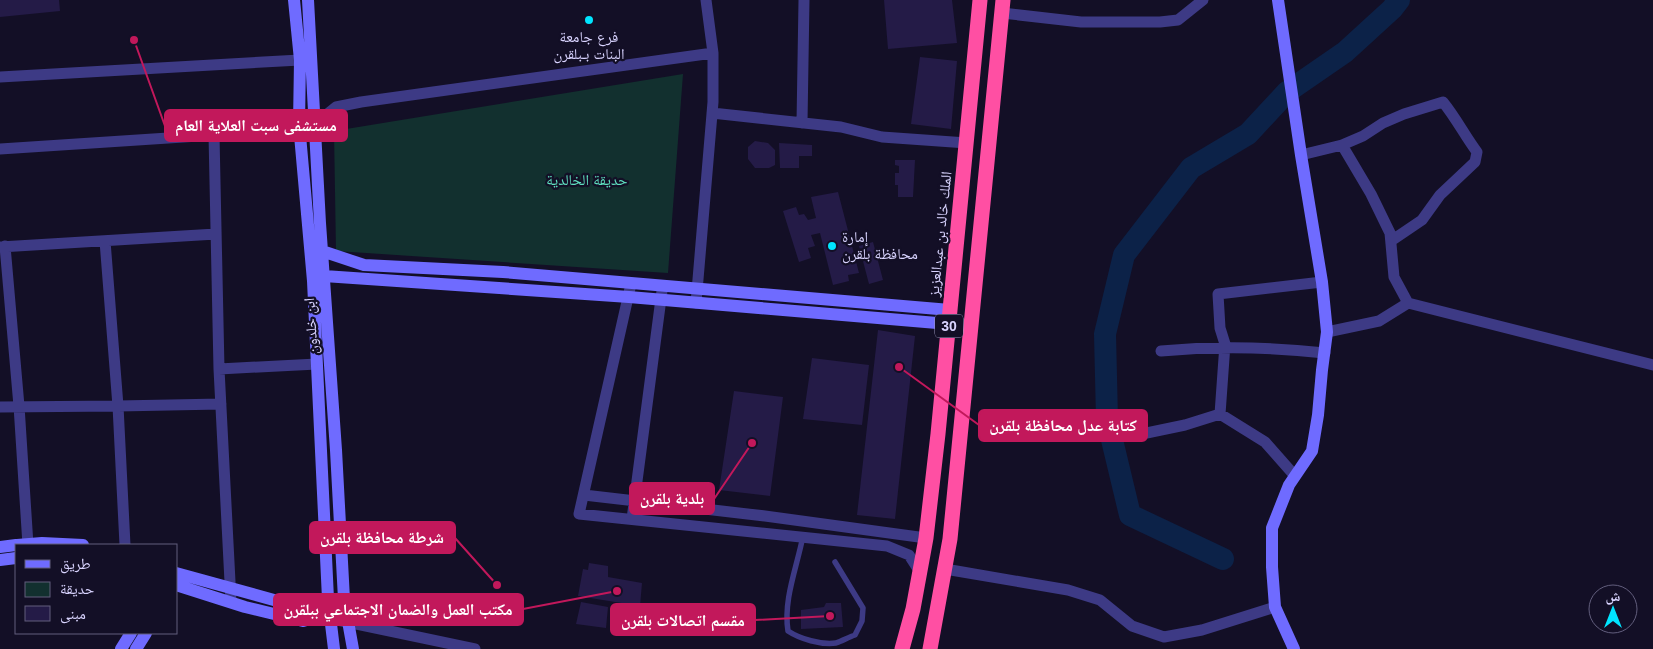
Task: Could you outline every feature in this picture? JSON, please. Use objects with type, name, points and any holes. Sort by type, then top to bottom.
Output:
[{"type":"highway","name":"الملك خالد بن عبدالعزيز","points":[[902,649],[913,609],[926,538],[980,0]]},
{"type":"highway","name":"30","points":[[930,649],[950,539],[1002,6]]},
{"type":"street","name":"ابن خلدون","points":[[294,0],[300,60],[299,124],[313,281],[328,599],[325,617],[334,649]]},
{"type":"street","name":"ابن خلدون","points":[[308,0],[344,599],[352,649]]},
{"type":"street","points":[[696,303],[712,113],[713,53],[706,0]]},
{"type":"street","points":[[802,122],[804,0]]},
{"type":"street","points":[[1002,6],[1081,22],[1160,22],[1178,20],[1203,0]]},
{"type":"street","points":[[1278,0],[1322,282],[1328,332],[1312,451],[1289,485],[1272,528],[1272,567],[1276,607],[1294,649]]},
{"type":"street","points":[[315,124],[336,107],[361,102],[713,53]]},
{"type":"street","points":[[0,77],[300,60]]},
{"type":"street","points":[[1301,155],[1342,145],[1363,136],[1383,122],[1443,102],[1477,152],[1475,162],[1440,195],[1422,220],[1391,241]]},
{"type":"street","points":[[712,113],[841,127],[882,138],[966,142]]},
{"type":"street","points":[[0,149],[214,135],[299,124]]},
{"type":"street","points":[[214,135],[219,369],[230,595]]},
{"type":"street","points":[[1342,145],[1371,194],[1390,233],[1394,277],[1408,303]]},
{"type":"street","points":[[22,544],[18,406],[2,246],[216,234]]},
{"type":"street","points":[[105,241],[118,406],[125,544]]},
{"type":"street","points":[[322,251],[364,265],[503,272],[662,293],[696,303],[949,317]]},
{"type":"street","points":[[324,276],[630,290]]},
{"type":"street","points":[[1220,414],[1225,344],[1220,328],[1218,294],[1322,282]]},
{"type":"street","points":[[662,293],[696,289],[949,317]]},
{"type":"street","points":[[630,290],[579,514],[887,546],[909,554],[920,572]]},
{"type":"street","points":[[632,519],[662,293]]},
{"type":"street","points":[[1328,332],[1378,321],[1408,303],[1653,365]]},
{"type":"street","points":[[1161,351],[1206,347],[1297,350],[1325,353]]},
{"type":"street","points":[[219,369],[317,364]]},
{"type":"street","points":[[0,406],[221,404]]},
{"type":"street","points":[[1137,435],[1185,425],[1220,414],[1265,442],[1295,476]]},
{"type":"street","points":[[584,495],[926,538]]},
{"type":"street","points":[[32,544],[62,544]]},
{"type":"street","points":[[0,547],[15,546]]},
{"type":"street","points":[[0,560],[15,558]]},
{"type":"street","points":[[945,569],[1068,590],[1100,600],[1132,626],[1164,637],[1202,630],[1276,607]]},
{"type":"street","points":[[178,574],[230,595]]},
{"type":"street","points":[[178,585],[310,610],[325,617],[475,649]]},
{"type":"street","points":[[122,649],[130,634]]},
{"type":"street","points":[[136,649],[145,634]]},
{"type":"lane","points":[[803,536],[788,602],[788,631],[797,638],[835,643],[855,635],[862,621],[863,608],[835,562]]},
{"type":"green space","name":"حديقة الخالدية","points":[[683,74],[668,273],[336,251],[334,131]]},
{"type":"building","points":[[0,0],[59,0],[60,11],[0,17]]},
{"type":"building","points":[[884,0],[952,0],[957,43],[888,49]]},
{"type":"building","points":[[920,57],[957,61],[951,129],[911,124]]},
{"type":"building","points":[[755,141],[768,143],[775,150],[775,165],[769,168],[755,168],[748,159],[748,147]]},
{"type":"building","points":[[779,143],[812,145],[812,156],[799,156],[799,168],[780,168]]},
{"type":"building","points":[[895,160],[915,160],[913,197],[898,197],[895,173],[899,173],[899,166],[895,165]]},
{"type":"building","points":[[838,192],[859,273],[848,275],[849,281],[833,285],[820,233],[811,235],[815,246],[808,248],[811,258],[799,262],[783,211],[796,207],[799,215],[804,214],[808,220],[816,218],[811,197]]},
{"type":"building","points":[[873,242],[883,280],[869,284],[859,246]]},
{"type":"building","points":[[878,330],[915,336],[895,519],[857,515]]},
{"type":"building","points":[[812,358],[869,365],[862,425],[803,419]]},
{"type":"building","points":[[734,391],[783,397],[770,496],[719,490]]},
{"type":"building","points":[[589,563],[608,566],[608,577],[642,583],[640,606],[578,596],[583,569],[588,570]]},
{"type":"building","points":[[581,602],[608,607],[606,628],[576,624]]},
{"type":"building","points":[[826,603],[841,603],[843,627],[801,629],[801,610],[824,607]]},
{"type":"waterway","points":[[1223,559],[1130,515],[1107,419],[1105,334],[1124,255],[1191,168],[1248,134],[1287,92],[1345,52],[1392,9],[1399,0]]},
{"type":"place","name":"فرع جامعة البنات بـبلقرن","points":[[589,20]]},
{"type":"place","name":"مستشفى سبت العلاية العام","points":[[134,40]]},
{"type":"place","name":"إمارة محافظة بلقرن","points":[[832,246]]},
{"type":"place","name":"كتابة عدل محافظة بلقرن","points":[[899,367]]},
{"type":"place","name":"بلدية بلقرن","points":[[752,443]]},
{"type":"place","name":"شرطة محافظة بلقرن","points":[[497,585]]},
{"type":"place","name":"مكتب العمل والضمان الاجتماعي ببلقرن","points":[[617,591]]},
{"type":"place","name":"مقسم اتصالات بلقرن","points":[[830,616]]}]
